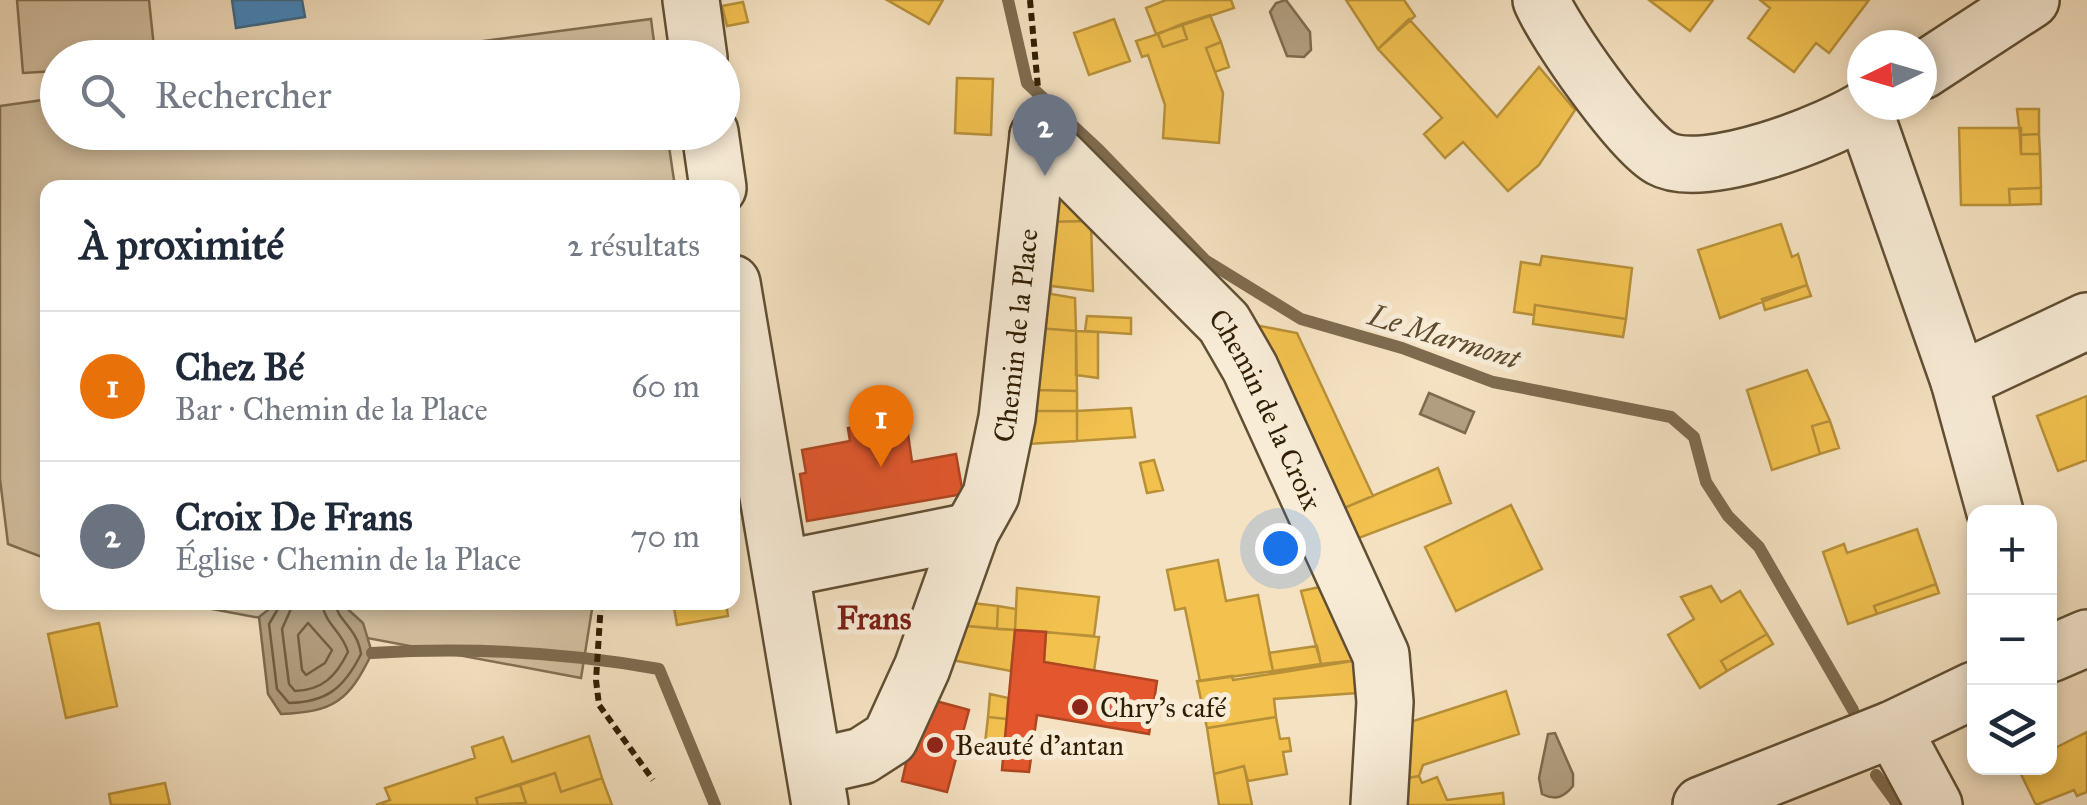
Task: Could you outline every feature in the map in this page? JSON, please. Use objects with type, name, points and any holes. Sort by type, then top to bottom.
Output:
[{"type":"street","points":[[690,0],[696,40]]},
{"type":"street","points":[[1542,0],[1552,28],[1619,115],[1661,158],[1699,166],[1750,157],[1847,116]]},
{"type":"street","points":[[1937,61],[2031,0]]},
{"type":"street","points":[[1871,120],[1959,380],[1993,505]]},
{"type":"street","name":"Chemin de la Place","points":[[817,786],[890,738],[922,668],[971,531],[990,495],[1007,418],[1038,136]]},
{"type":"street","name":"Chemin de la Croix","points":[[1038,136],[1224,323],[1250,368],[1380,656],[1384,702],[1379,805]]},
{"type":"street","points":[[1959,380],[2087,321]]},
{"type":"street","points":[[740,330],[817,786]]},
{"type":"street","points":[[782,569],[971,531]]},
{"type":"street","points":[[2057,651],[2087,638]]},
{"type":"street","points":[[1701,805],[1894,729],[1967,693]]},
{"type":"street","points":[[1894,729],[1934,805]]},
{"type":"path","points":[[1030,0],[1039,70]]},
{"type":"path","points":[[601,610],[596,680],[599,706],[653,780]]},
{"type":"shaded area","points":[[17,0],[149,0],[153,40],[40,40],[40,72],[23,73]]},
{"type":"shaded area","points":[[651,19],[654,40],[491,40]]},
{"type":"shaded area","points":[[40,100],[40,150],[670,150],[674,180],[40,180],[40,556],[8,544],[0,479],[0,106]]},
{"type":"shaded area","points":[[217,610],[592,610],[581,678]]},
{"type":"water","points":[[1286,0],[1310,32],[1311,50],[1304,57],[1287,56],[1270,12],[1276,3]]},
{"type":"water","points":[[1429,393],[1474,412],[1465,433],[1420,414]]},
{"type":"water","points":[[268,610],[349,610],[363,623],[372,653],[356,682],[338,701],[314,710],[281,714],[268,694],[259,617]]},
{"type":"water","points":[[1555,733],[1573,774],[1573,786],[1556,797],[1542,794],[1539,778],[1548,734]]},
{"type":"building: Logements","points":[[887,0],[943,0],[929,24]]},
{"type":"building: Logements","points":[[1166,0],[1231,0],[1234,8],[1156,34],[1146,8]]},
{"type":"building: Logements","points":[[1346,0],[1404,0],[1415,16],[1378,49]]},
{"type":"building: Logements","points":[[1649,0],[1713,0],[1690,31]]},
{"type":"building: Logements","points":[[1760,0],[1869,0],[1829,53],[1816,43],[1794,72],[1748,38],[1770,8]]},
{"type":"building: Logements","points":[[743,2],[748,22],[727,26],[722,6]]},
{"type":"building: Logements","points":[[1210,15],[1221,42],[1206,48],[1223,93],[1219,143],[1163,138],[1165,105],[1148,55],[1142,57],[1136,41],[1158,34],[1163,47],[1187,39],[1182,24]]},
{"type":"building: Logements","points":[[1114,19],[1130,61],[1089,75],[1074,33]]},
{"type":"building: Logements","points":[[1409,19],[1497,117],[1539,67],[1575,110],[1539,165],[1508,191],[1463,142],[1445,158],[1424,134],[1442,118],[1378,49]]},
{"type":"building: Logements","points":[[1182,24],[1187,39],[1163,47],[1158,34]]},
{"type":"building: Logements","points":[[1221,42],[1229,67],[1215,72],[1206,48]]},
{"type":"building: Logements","points":[[957,78],[993,79],[991,135],[955,133]]},
{"type":"building: Logements","points":[[2017,109],[2039,109],[2039,134],[2020,135]]},
{"type":"building: Logements","points":[[1959,128],[2021,128],[2021,154],[2040,154],[2041,188],[2009,189],[2010,205],[1961,205]]},
{"type":"building: Logements","points":[[2039,134],[2040,154],[2021,154],[2020,135]]},
{"type":"building: Logements","points":[[1064,183],[1091,221],[1041,222]]},
{"type":"building: Logements","points":[[2041,188],[2041,204],[2010,205],[2009,189]]},
{"type":"building: Logements","points":[[1091,221],[1093,291],[1051,286],[1051,294],[1075,298],[1076,331],[1037,328],[1041,222]]},
{"type":"building: Logements","points":[[1781,224],[1792,257],[1798,254],[1807,285],[1720,318],[1698,250]]},
{"type":"building: Logements","points":[[1542,256],[1632,268],[1626,319],[1535,305],[1534,315],[1514,312],[1521,262],[1540,265]]},
{"type":"building: Logements","points":[[1807,285],[1811,296],[1765,310],[1762,299]]},
{"type":"building: Logements","points":[[1535,305],[1626,319],[1623,337],[1533,324]]},
{"type":"building: Logements","points":[[1087,316],[1131,318],[1131,334],[1085,331]]},
{"type":"building: Logements","points":[[1255,325],[1297,333],[1373,496],[1330,514]]},
{"type":"building: Logements","points":[[1037,328],[1076,331],[1077,391],[1038,390]]},
{"type":"building: Logements","points":[[1076,331],[1098,332],[1098,378],[1076,375]]},
{"type":"building: Logements","points":[[1807,370],[1830,421],[1812,426],[1820,454],[1772,470],[1747,390]]},
{"type":"building: Logements","points":[[1038,390],[1077,391],[1077,411],[1034,411]]},
{"type":"building: Logements","points":[[2087,396],[2087,460],[2058,471],[2037,416]]},
{"type":"building: Logements","points":[[1131,408],[1135,437],[1077,441],[1077,411]]},
{"type":"building: Logements","points":[[1034,411],[1077,411],[1077,441],[1028,444]]},
{"type":"building: Logements","points":[[1830,421],[1839,448],[1820,454],[1812,426]]},
{"type":"building: Logements","points":[[1154,460],[1163,490],[1147,493],[1140,463]]},
{"type":"building: Logements","points":[[1438,468],[1451,503],[1343,544],[1330,514]]},
{"type":"building: Logements","points":[[1511,505],[1542,569],[1456,611],[1425,547]]},
{"type":"building: Logements","points":[[1917,529],[1936,584],[1874,606],[1877,614],[1848,624],[1823,552],[1844,544],[1847,553]]},
{"type":"building: Logements","points":[[1218,560],[1226,601],[1258,595],[1273,671],[1200,681],[1185,608],[1175,610],[1167,570]]},
{"type":"building: Logements","points":[[1334,584],[1359,660],[1321,664],[1301,591]]},
{"type":"building: Logements","points":[[1936,584],[1939,593],[1877,614],[1874,606]]},
{"type":"building: Logements","points":[[1711,586],[1721,602],[1740,591],[1767,634],[1721,661],[1727,671],[1700,688],[1668,635],[1694,619],[1681,597]]},
{"type":"building: Logements","points":[[1017,588],[1099,597],[1094,636],[1015,630]]},
{"type":"building: Logements","points":[[964,602],[998,606],[997,629],[955,625]]},
{"type":"building: Logements","points":[[998,606],[1016,609],[1015,630],[997,629]]},
{"type":"building: Logements","points":[[674,610],[727,610],[728,616],[677,625]]},
{"type":"building: Logements","points":[[99,623],[117,706],[66,718],[48,634]]},
{"type":"building: Logements","points":[[955,625],[1015,630],[1011,671],[941,658]]},
{"type":"building: Logements","points":[[1046,632],[1099,637],[1094,671],[1044,662]]},
{"type":"building: Logements","points":[[1767,634],[1773,644],[1727,671],[1721,661]]},
{"type":"building: Logements","points":[[1317,646],[1321,664],[1273,671],[1269,653]]},
{"type":"building: Logements","points":[[1359,660],[1357,693],[1274,699],[1276,717],[1207,728],[1197,681],[1232,676],[1233,680]]},
{"type":"building: Logements","points":[[1506,691],[1519,734],[1423,765],[1419,776],[1387,782],[1389,729]]},
{"type":"building: Logements","points":[[990,694],[1008,698],[1007,719],[988,717]]},
{"type":"building: Logements","points":[[988,717],[1007,719],[1004,754],[984,752]]},
{"type":"building: Logements","points":[[1276,717],[1280,739],[1289,738],[1291,751],[1283,752],[1287,774],[1248,781],[1244,766],[1214,774],[1207,728]]},
{"type":"building: Logements","points":[[2087,732],[2087,792],[2077,796],[2074,790],[2036,805],[2021,775],[2057,775],[2057,747]]},
{"type":"building: Logements","points":[[589,736],[602,778],[561,792],[555,773],[476,798],[478,805],[376,805],[390,800],[385,788],[475,758],[472,747],[503,737],[512,762]]},
{"type":"building: Logements","points":[[1244,766],[1252,805],[1219,805],[1214,774]]},
{"type":"building: Logements","points":[[555,773],[561,792],[602,778],[612,805],[521,805],[526,803],[520,785]]},
{"type":"building: Logements","points":[[1419,776],[1422,783],[1437,777],[1447,800],[1503,793],[1504,805],[1386,805],[1387,782]]},
{"type":"building: Logements","points":[[165,783],[170,805],[111,805],[109,794]]},
{"type":"building: Logements","points":[[520,785],[526,803],[478,805],[476,798]]},
{"type":"building: Commerces","points":[[904,406],[912,462],[956,454],[963,494],[807,521],[800,474],[806,473],[802,450],[850,441],[848,428],[855,427],[854,415]]},
{"type":"building: Commerces","name":"Chry's café","points":[[1015,630],[1046,632],[1044,662],[1157,681],[1149,734],[1037,715],[1029,772],[1002,770]]},
{"type":"building: Commerces","name":"Beauté d'antan","points":[[921,697],[969,710],[947,792],[902,781]]},
{"type":"building: Écoles","points":[[232,0],[302,0],[305,17],[236,28]]},
{"type":"waterway","name":"Le Marmont","points":[[1008,0],[1027,83],[1099,150],[1205,260],[1301,319],[1402,348],[1493,382],[1671,417],[1694,437],[1706,482],[1728,516],[1759,547],[1853,710]]},
{"type":"waterway","points":[[372,653],[516,652],[659,669],[715,805]]},
{"type":"waterway","name":"Le Marmont","points":[[1876,775],[1898,805]]},
{"type":"place","name":"Croix De Frans","points":[[1045,176]]},
{"type":"place","name":"Chez Bé","points":[[881,467]]},
{"type":"place","name":"Chry's café","points":[[1080,707]]},
{"type":"place","name":"Beauté d'antan","points":[[935,745]]},
{"type":"district","name":"Frans","points":[[874,618]]}]
